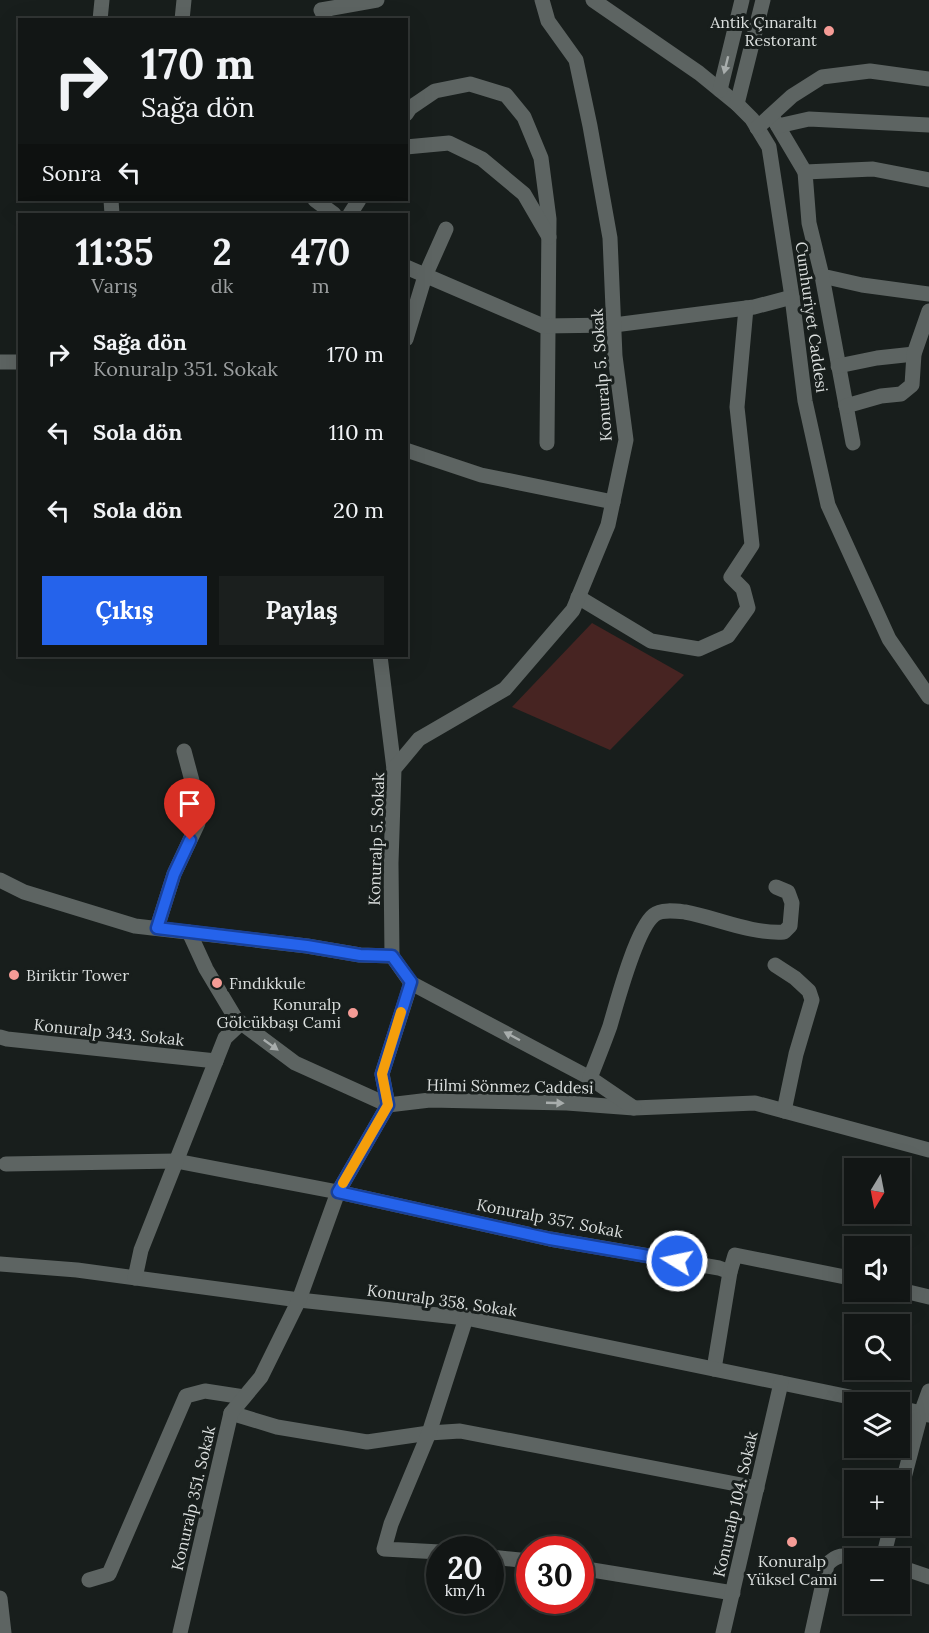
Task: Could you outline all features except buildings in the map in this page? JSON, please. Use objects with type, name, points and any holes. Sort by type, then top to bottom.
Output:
[{"type":"street","points":[[100,18],[102,0]]},
{"type":"street","points":[[182,18],[184,0]]},
{"type":"street","points":[[321,10],[377,0]]},
{"type":"street","name":"Konuralp 5. Sokak","points":[[392,956],[391,863],[394,769],[419,740],[505,689],[573,610],[608,525],[626,440],[615,356],[610,238],[576,60],[548,21],[542,0]]},
{"type":"street","name":"Cumhuriyet Caddesi","points":[[593,0],[699,73],[737,104],[752,119],[769,147],[805,401],[828,505],[889,639],[929,697]]},
{"type":"street","points":[[720,90],[742,0]]},
{"type":"street","points":[[737,104],[764,0]]},
{"type":"street","points":[[774,121],[792,96],[822,77],[870,71],[929,79]]},
{"type":"street","points":[[408,111],[435,91],[470,84],[506,95],[524,117],[541,158],[549,219],[547,443]]},
{"type":"street","points":[[757,128],[774,121],[808,119],[929,125]]},
{"type":"street","points":[[774,121],[805,172],[809,223],[822,276],[853,443]]},
{"type":"street","points":[[408,147],[449,143],[482,159],[524,194],[549,237]]},
{"type":"street","points":[[805,172],[873,169],[929,180]]},
{"type":"street","points":[[316,201],[333,213]]},
{"type":"street","points":[[408,332],[425,276],[446,229]]},
{"type":"street","points":[[408,268],[543,326],[614,326],[746,308],[792,297]]},
{"type":"street","points":[[822,276],[862,285],[929,294]]},
{"type":"street","points":[[578,597],[651,641],[699,650],[728,636],[748,608],[743,589],[731,577],[752,545],[737,407],[746,308]]},
{"type":"street","points":[[846,406],[881,396],[901,394],[912,385],[914,354],[929,311]]},
{"type":"street","points":[[838,366],[877,358],[914,354]]},
{"type":"street","points":[[0,362],[18,362]]},
{"type":"street","points":[[408,451],[481,475],[613,502]]},
{"type":"street","points":[[380,657],[394,769]]},
{"type":"street","points":[[157,928],[174,874],[198,823],[195,792],[184,751]]},
{"type":"street","points":[[0,880],[24,892],[135,926],[307,946],[360,955],[392,956]]},
{"type":"street","points":[[590,1078],[609,1029],[636,945],[643,928],[654,914],[667,911],[685,912],[718,922],[771,933],[784,932],[790,926],[792,903],[788,892],[776,886]]},
{"type":"street","points":[[189,932],[206,969],[236,1019],[295,1063],[388,1105]]},
{"type":"street","name":"Hilmi Sönmez Caddesi","points":[[392,956],[411,982],[590,1078],[634,1108]]},
{"type":"street","points":[[775,965],[795,978],[809,991],[812,1000],[796,1054],[784,1111]]},
{"type":"street","points":[[388,1105],[382,1074],[411,982]]},
{"type":"street","points":[[135,1278],[141,1250],[225,1038],[241,1023]]},
{"type":"street","name":"Konuralp 343. Sokak","points":[[0,1037],[216,1061]]},
{"type":"street","name":"Hilmi Sönmez Caddesi","points":[[388,1105],[430,1100],[567,1103],[634,1108],[755,1103],[929,1150]]},
{"type":"street","name":"Konuralp 351. Sokak","points":[[180,1633],[231,1413],[261,1377],[299,1300],[338,1192],[388,1105]]},
{"type":"street","name":"Konuralp 357. Sokak","points":[[6,1164],[176,1161],[338,1192],[550,1239],[719,1268],[730,1272]]},
{"type":"street","points":[[714,1369],[730,1272],[735,1256],[844,1277]]},
{"type":"street","name":"Konuralp 358. Sokak","points":[[0,1264],[77,1270],[299,1300],[466,1318],[844,1396]]},
{"type":"street","points":[[910,1292],[929,1297]]},
{"type":"street","points":[[426,1551],[384,1549],[391,1524],[429,1433],[466,1318]]},
{"type":"street","name":"Konuralp 104. Sokak","points":[[723,1633],[781,1383]]},
{"type":"street","points":[[89,1580],[109,1574],[186,1396],[205,1391],[244,1397]]},
{"type":"street","points":[[907,1470],[925,1414],[929,1391]]},
{"type":"street","points":[[910,1410],[925,1414]]},
{"type":"street","points":[[231,1413],[277,1427],[367,1442],[460,1431],[757,1488]]},
{"type":"street","points":[[812,1633],[827,1565],[833,1558],[844,1556]]},
{"type":"street","points":[[594,1570],[733,1593]]},
{"type":"street","points":[[910,1570],[929,1577]]},
{"type":"street","points":[[0,1598],[4,1633]]},
{"type":"shaded area","points":[[592,623],[684,675],[610,750],[512,707]]},
{"type":"slow traffic","points":[[343,1183],[388,1105],[382,1074],[401,1012]]},
{"type":"place","name":"Antik Çınaraltı Restorant","points":[[829,31]]},
{"type":"place","name":"Biriktir Tower","points":[[14,975]]},
{"type":"place","name":"Fındıkkule","points":[[217,983]]},
{"type":"place","name":"Konuralp Gölcükbaşı Cami","points":[[353,1013]]},
{"type":"place","name":"Konuralp Yüksel Cami","points":[[792,1542]]},
{"type":"route","points":[[190,840],[174,874],[157,928],[307,946],[360,955],[392,956],[411,982],[382,1074],[388,1105],[338,1192],[550,1239],[677,1261]]}]
